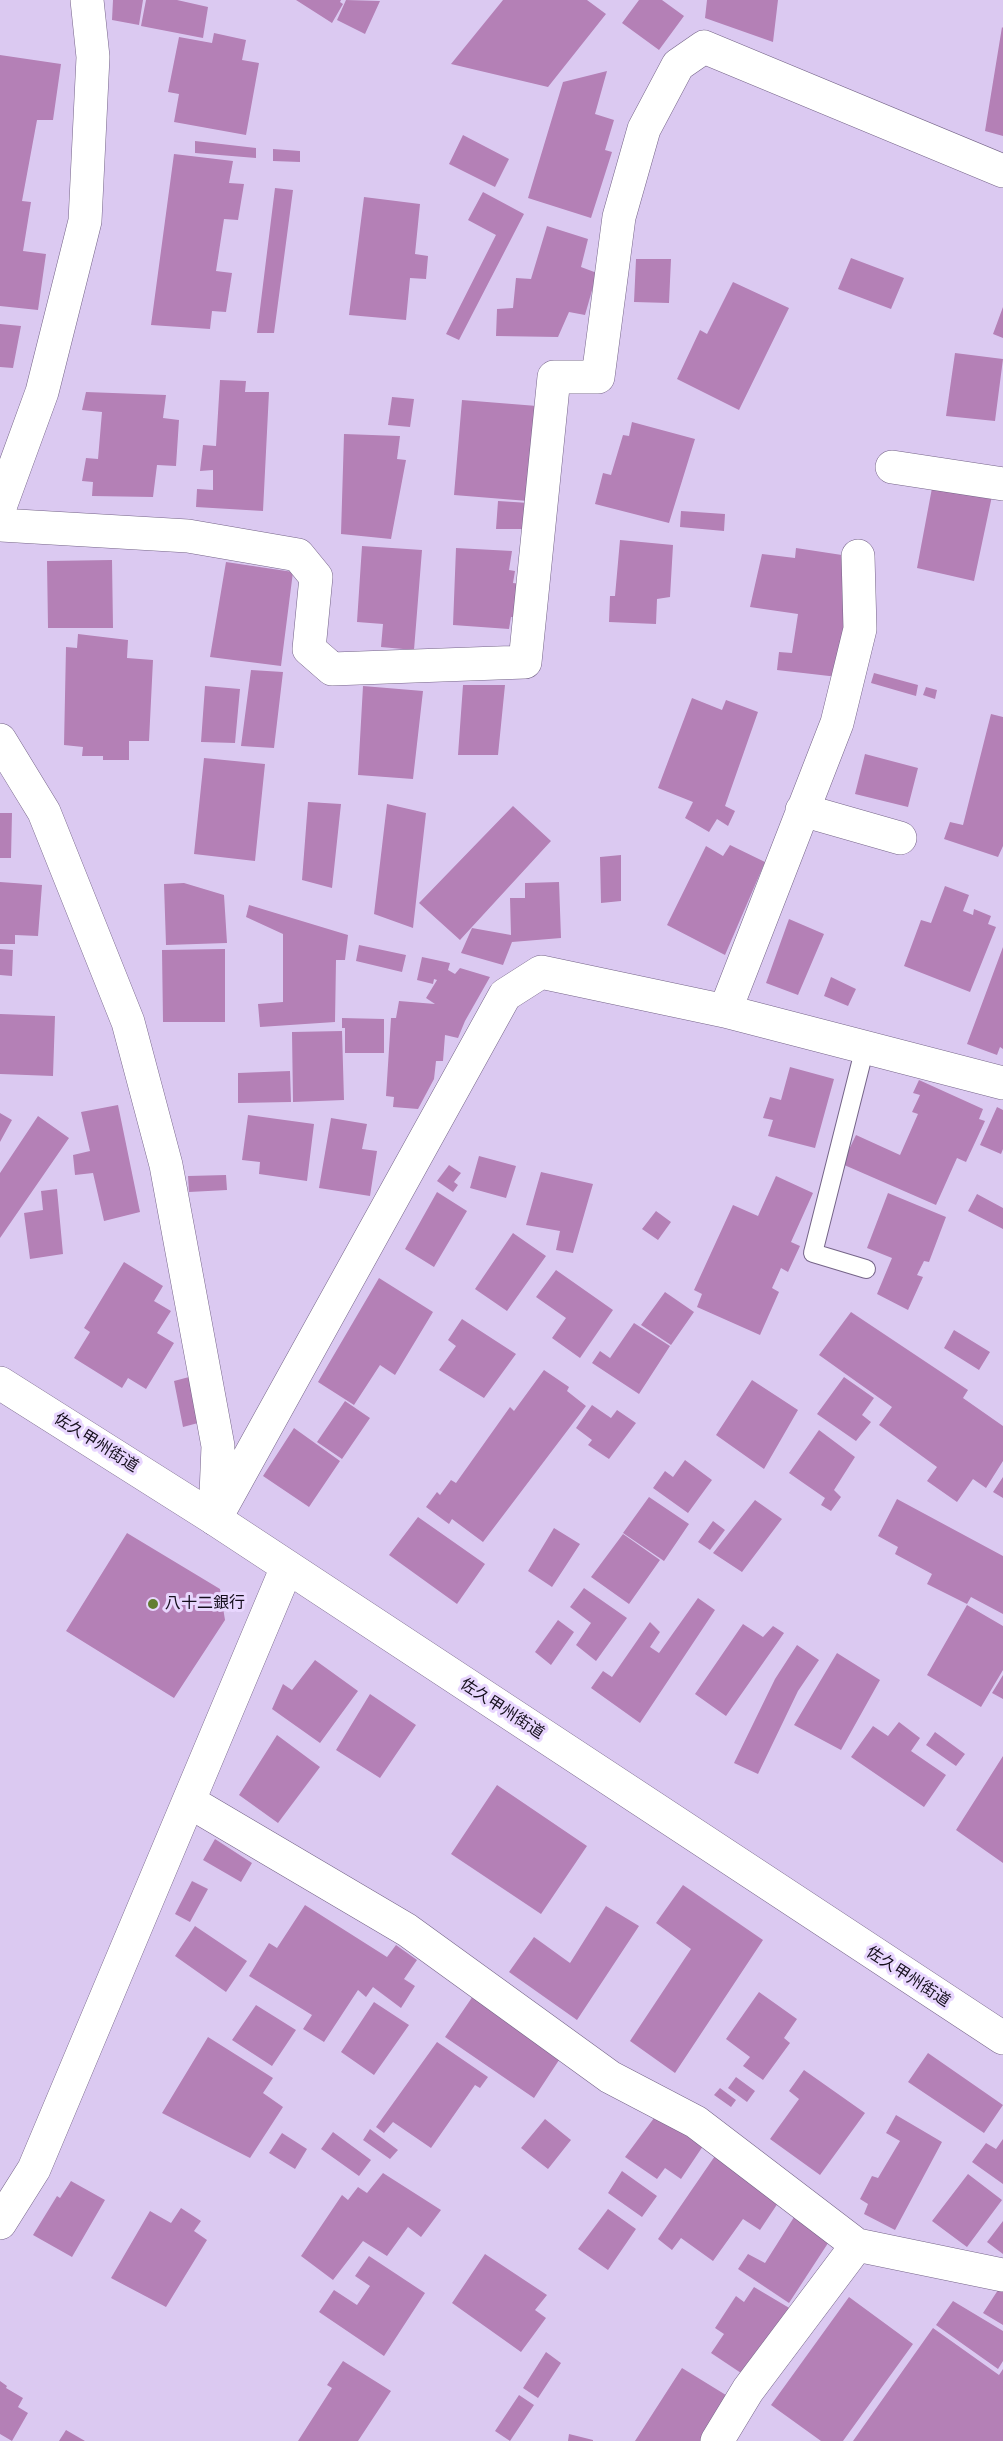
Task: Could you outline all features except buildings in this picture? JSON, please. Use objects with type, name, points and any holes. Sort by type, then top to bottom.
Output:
[{"type":"street","points":[[0,507],[42,392],[85,221],[93,57],[87,0]]},
{"type":"street","points":[[0,525],[188,536],[298,555],[315,577],[309,649],[332,669],[525,662],[554,377],[598,377],[619,217],[645,129],[678,65],[704,47],[1003,171]]},
{"type":"street","points":[[892,467],[1003,484]]},
{"type":"street","points":[[724,1011],[837,723],[860,629],[858,556]]},
{"type":"street","points":[[0,740],[44,812],[128,1022],[166,1165],[218,1446],[215,1519]]},
{"type":"street","points":[[802,810],[900,838]]},
{"type":"street","points":[[215,1519],[505,995],[541,972],[724,1011],[1003,1083]]},
{"type":"street","name":"佐久甲州街道","points":[[0,1383],[215,1519],[1003,2038]]},
{"type":"street","points":[[0,2223],[34,2169],[287,1567]]},
{"type":"street","points":[[190,1802],[407,1930],[610,2077],[696,2122],[857,2245],[1003,2275]]},
{"type":"street","points":[[717,2441],[748,2390],[857,2245]]},
{"type":"lane","points":[[866,1047],[813,1253],[866,1269]]},
{"type":"place","name":"八十二銀行","points":[[153,1604]]}]
